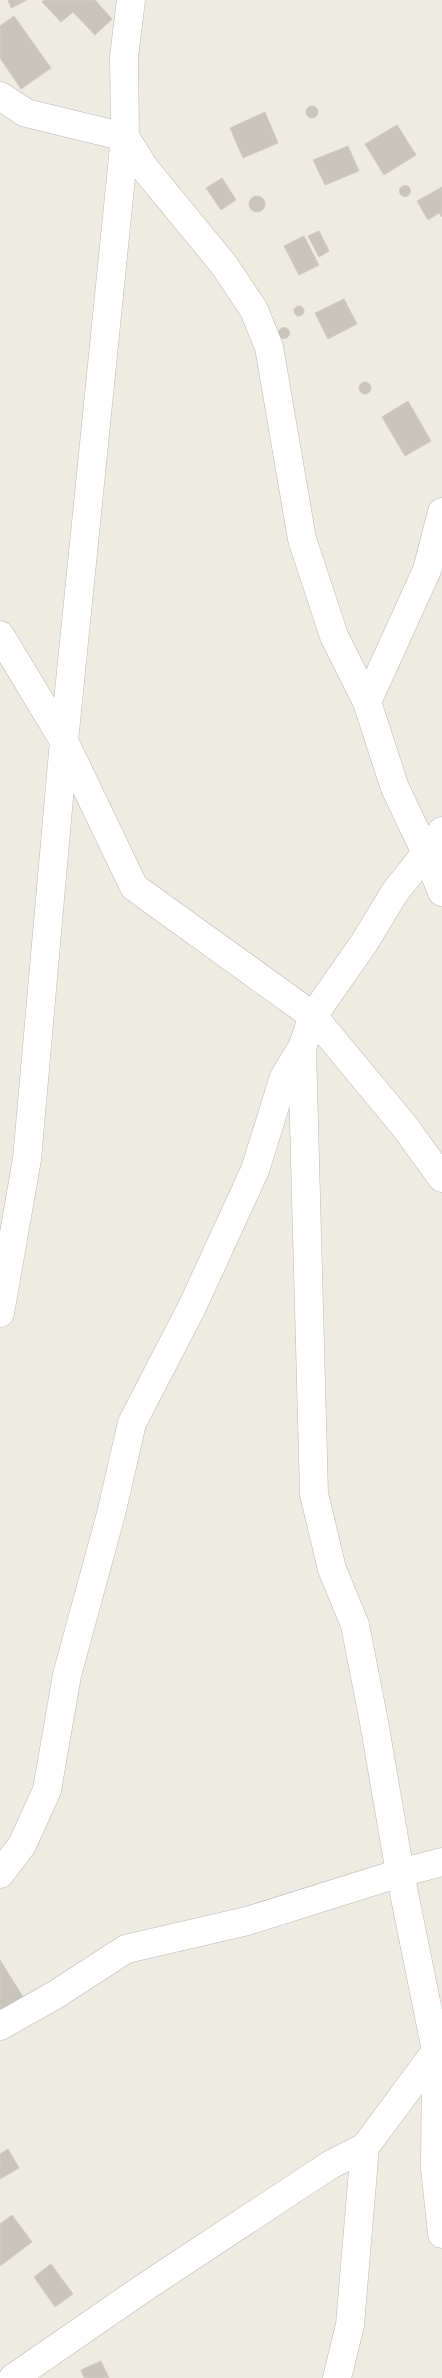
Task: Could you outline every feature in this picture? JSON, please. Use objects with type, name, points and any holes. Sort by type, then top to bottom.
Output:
[{"type":"street","points":[[0,1313],[27,1159],[64,741],[125,137],[124,57],[130,1]]},
{"type":"street","points":[[0,96],[26,113],[125,137],[146,170],[224,265],[254,310],[269,348],[302,540],[334,636],[367,702],[395,788],[442,892]]},
{"type":"street","points":[[367,702],[427,570],[442,512]]},
{"type":"street","points":[[0,635],[64,741],[134,887],[312,1016],[405,1127],[442,1178]]},
{"type":"street","points":[[0,1874],[22,1845],[47,1790],[67,1675],[111,1514],[132,1423],[192,1307],[255,1170],[284,1077],[302,1048],[312,1016],[364,943],[395,892],[442,831]]},
{"type":"street","points":[[302,1048],[314,1494],[332,1569],[355,1624],[400,1873],[439,2047],[434,2168],[442,2234]]},
{"type":"street","points":[[0,2026],[55,1995],[126,1949],[247,1921],[400,1873],[442,1862]]},
{"type":"street","points":[[15,2378],[206,2247],[330,2165],[365,2146],[439,2047]]},
{"type":"street","points":[[337,2378],[350,2325],[365,2146]]},
{"type":"building","points":[[8,0],[27,0],[11,8]]},
{"type":"building","points":[[44,0],[95,0],[112,19],[95,35],[73,12],[61,22],[42,2]]},
{"type":"building","points":[[14,16],[51,68],[21,89],[0,58],[0,26]]},
{"type":"building","points":[[310,106],[314,106],[318,112],[314,118],[310,118],[306,114],[306,110]]},
{"type":"building","points":[[265,112],[278,143],[243,158],[230,128]]},
{"type":"building","points":[[397,125],[416,155],[384,175],[365,144]]},
{"type":"building","points":[[348,146],[359,171],[325,185],[313,160]]},
{"type":"building","points":[[222,178],[236,200],[221,210],[206,188]]},
{"type":"building","points":[[405,185],[411,191],[405,197],[399,191]]},
{"type":"building","points":[[442,187],[442,217],[439,213],[428,220],[417,201]]},
{"type":"building","points":[[257,196],[265,204],[257,212],[249,204]]},
{"type":"building","points":[[319,231],[329,251],[319,257],[308,236]]},
{"type":"building","points":[[304,236],[319,265],[299,275],[284,246]]},
{"type":"building","points":[[344,299],[357,324],[328,339],[315,313]]},
{"type":"building","points":[[297,306],[301,306],[304,311],[303,315],[297,316],[294,313],[294,309]]},
{"type":"building","points":[[282,328],[286,328],[289,333],[288,337],[282,338],[279,335],[279,331]]},
{"type":"building","points":[[363,382],[367,382],[371,388],[367,394],[363,394],[359,390],[359,386]]},
{"type":"building","points":[[408,401],[431,441],[405,456],[382,417]]},
{"type":"building","points":[[0,1960],[23,1997],[0,2012]]},
{"type":"building","points":[[8,2149],[19,2168],[0,2179],[0,2154]]},
{"type":"building","points":[[12,2215],[32,2242],[0,2266],[0,2224]]},
{"type":"building","points":[[51,2264],[73,2294],[55,2307],[34,2277]]},
{"type":"building","points":[[101,2361],[109,2378],[84,2378],[81,2370]]}]
